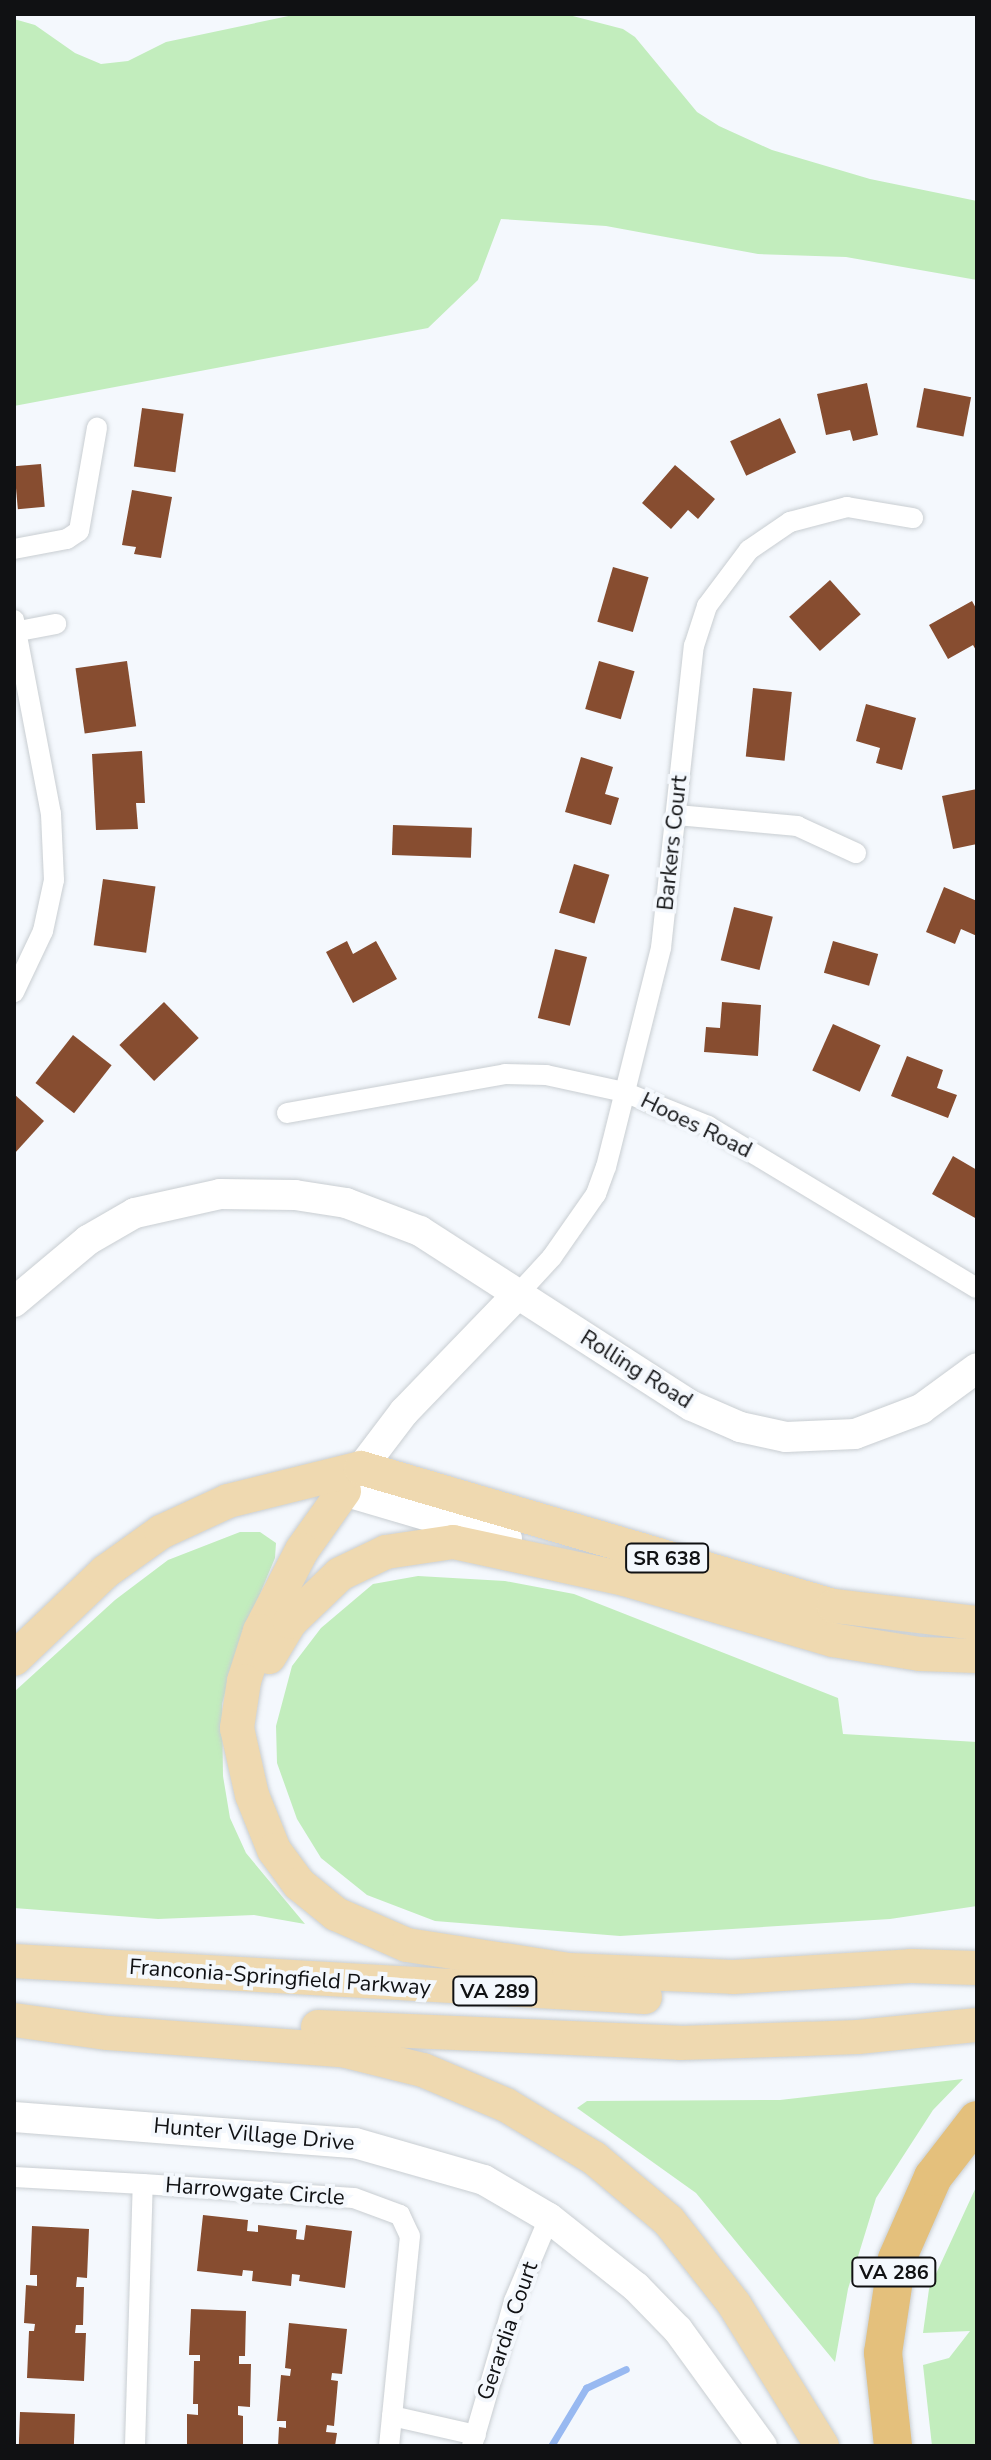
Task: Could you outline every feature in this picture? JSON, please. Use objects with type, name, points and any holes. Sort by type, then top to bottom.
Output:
[{"type":"highway","name":"VA 286","points":[[893,2446],[883,2353],[897,2259],[933,2177],[977,2120]]},
{"type":"main road","name":"SR 638","points":[[352,1480],[834,1606],[877,1615],[977,1623]]},
{"type":"main road","points":[[14,1659],[105,1572],[161,1532],[228,1501],[352,1480]]},
{"type":"main road","points":[[352,1480],[302,1550],[252,1655],[237,1728],[257,1813],[285,1868],[336,1914],[407,1945],[516,1964],[674,1977],[977,1968]]},
{"type":"main road","points":[[247,1769],[254,1704],[275,1642],[322,1589],[363,1561],[411,1546],[462,1543],[624,1579]]},
{"type":"main road","name":"SR 638","points":[[624,1579],[847,1643],[977,1656]]},
{"type":"main road","name":"Franconia-Springfield Parkway","points":[[14,1961],[600,1996],[776,1996],[977,1979]]},
{"type":"main road","name":"Franconia-Springfield Parkway","points":[[14,2012],[680,2043],[858,2037],[977,2025]]},
{"type":"main road","points":[[14,2020],[108,2033],[342,2050],[423,2070],[506,2105],[594,2158],[669,2221],[734,2304],[822,2446]]},
{"type":"street","points":[[14,549],[67,539],[79,531],[97,428]]},
{"type":"street","name":"Barkers Court","points":[[518,1294],[552,1257],[596,1194],[661,948],[694,646],[707,606],[732,568],[768,534],[821,511],[847,507],[913,518]]},
{"type":"street","points":[[14,992],[43,931],[54,880],[51,814],[15,628],[56,624]]},
{"type":"street","points":[[677,815],[797,826],[856,853]]},
{"type":"street","name":"Hooes Road","points":[[287,1113],[505,1074],[546,1075],[624,1092],[708,1126],[977,1288]]},
{"type":"street","points":[[14,1302],[88,1240],[135,1213],[185,1199],[245,1192],[335,1201],[396,1220],[518,1294],[423,1391],[352,1480]]},
{"type":"street","name":"Rolling Road","points":[[518,1294],[692,1406],[740,1427],[786,1437],[833,1437],[892,1421],[921,1409],[977,1368]]},
{"type":"street","name":"SR 638","points":[[352,1480],[624,1579]]},
{"type":"street","name":"Hunter Village Drive","points":[[14,2117],[355,2143],[484,2180],[549,2218],[636,2287],[678,2330],[762,2446]]},
{"type":"street","name":"Harrowgate Circle","points":[[14,2177],[210,2185],[354,2198],[400,2215],[410,2236],[389,2446]]},
{"type":"street","name":"Harrowgate Circle","points":[[135,2446],[143,2184]]},
{"type":"street","name":"Gerardia Court","points":[[474,2440],[514,2301],[549,2218]]},
{"type":"street","points":[[392,2416],[474,2440]]},
{"type":"green space","points":[[298,14],[565,14],[623,29],[635,37],[697,112],[719,126],[772,150],[870,179],[977,201],[977,280],[846,257],[758,254],[606,226],[501,219],[478,280],[428,328],[14,406],[14,19],[35,25],[75,53],[101,64],[128,61],[166,42]]},
{"type":"green space","points":[[240,1532],[260,1532],[276,1543],[275,1558],[238,1646],[222,1704],[223,1776],[230,1818],[246,1853],[305,1924],[254,1915],[158,1919],[14,1908],[14,1692],[115,1600],[168,1560]]},
{"type":"green space","points":[[418,1576],[505,1581],[574,1594],[838,1698],[843,1734],[977,1742],[977,1906],[890,1919],[620,1936],[435,1921],[367,1895],[321,1858],[297,1819],[277,1763],[276,1726],[292,1666],[321,1628],[373,1584]]},
{"type":"green space","points":[[963,2079],[933,2110],[876,2198],[848,2289],[835,2362],[696,2193],[577,2108],[587,2101],[780,2100]]},
{"type":"green space","points":[[977,2185],[977,2446],[932,2446],[923,2365],[949,2358],[970,2331],[923,2333],[929,2289]]},
{"type":"building","points":[[867,383],[878,435],[853,441],[850,430],[826,435],[817,394]]},
{"type":"building","points":[[924,388],[971,397],[963,436],[916,427]]},
{"type":"building","points":[[142,408],[184,414],[175,472],[134,466]]},
{"type":"building","points":[[780,418],[796,452],[746,476],[730,441]]},
{"type":"building","points":[[41,464],[45,507],[18,509],[14,466]]},
{"type":"building","points":[[675,465],[715,499],[698,519],[688,510],[671,529],[642,503]]},
{"type":"building","points":[[132,490],[172,497],[161,558],[134,554],[136,547],[122,545]]},
{"type":"building","points":[[613,567],[649,577],[633,632],[597,622]]},
{"type":"building","points":[[830,580],[861,614],[820,651],[789,617]]},
{"type":"building","points":[[972,601],[977,610],[977,652],[973,645],[948,659],[929,625]]},
{"type":"building","points":[[127,661],[136,726],[85,734],[76,668]]},
{"type":"building","points":[[599,661],[635,671],[621,719],[585,709]]},
{"type":"building","points":[[753,688],[792,692],[785,761],[746,757]]},
{"type":"building","points":[[866,704],[916,718],[902,770],[876,763],[880,748],[856,741]]},
{"type":"building","points":[[142,751],[145,803],[136,803],[138,829],[96,830],[92,754]]},
{"type":"building","points":[[581,757],[613,767],[605,794],[619,798],[611,825],[565,812]]},
{"type":"building","points":[[977,789],[977,844],[953,849],[942,796]]},
{"type":"building","points":[[393,825],[472,828],[471,858],[392,855]]},
{"type":"building","points":[[574,864],[609,875],[594,924],[559,913]]},
{"type":"building","points":[[103,879],[155,886],[146,953],[94,945]]},
{"type":"building","points":[[944,887],[977,901],[977,936],[961,929],[955,944],[926,932]]},
{"type":"building","points":[[734,907],[773,917],[760,970],[721,960]]},
{"type":"building","points":[[347,941],[353,954],[376,941],[397,979],[353,1003],[326,952]]},
{"type":"building","points":[[833,941],[878,954],[869,986],[824,973]]},
{"type":"building","points":[[555,949],[587,957],[570,1026],[538,1018]]},
{"type":"building","points":[[164,1002],[199,1038],[154,1081],[119,1045]]},
{"type":"building","points":[[722,1002],[761,1005],[758,1056],[704,1052],[706,1027],[720,1028]]},
{"type":"building","points":[[833,1024],[881,1045],[860,1092],[812,1071]]},
{"type":"building","points":[[73,1035],[112,1065],[74,1113],[35,1083]]},
{"type":"building","points":[[907,1056],[943,1070],[937,1088],[957,1095],[948,1118],[891,1096]]},
{"type":"building","points":[[14,1094],[44,1121],[14,1154]]},
{"type":"building","points":[[953,1156],[977,1170],[977,1219],[932,1194]]},
{"type":"building","points":[[203,2215],[248,2220],[247,2231],[258,2232],[258,2225],[297,2230],[296,2239],[304,2240],[306,2225],[352,2231],[345,2288],[299,2281],[300,2275],[292,2274],[291,2286],[252,2281],[253,2271],[243,2270],[242,2276],[197,2271]]},
{"type":"building","points":[[32,2226],[89,2229],[87,2278],[77,2277],[76,2287],[84,2287],[83,2325],[76,2325],[75,2333],[86,2333],[84,2381],[27,2378],[29,2331],[34,2331],[35,2324],[24,2323],[26,2285],[37,2286],[37,2275],[30,2275]]},
{"type":"building","points":[[191,2309],[246,2311],[245,2356],[239,2356],[239,2364],[251,2364],[250,2407],[238,2406],[238,2415],[243,2416],[243,2446],[187,2446],[187,2414],[198,2415],[198,2404],[193,2404],[194,2361],[200,2361],[200,2355],[189,2355]]},
{"type":"building","points":[[289,2323],[347,2329],[342,2374],[332,2373],[331,2380],[338,2381],[334,2426],[327,2425],[326,2432],[337,2433],[335,2446],[278,2446],[279,2427],[286,2428],[286,2421],[277,2421],[281,2375],[290,2376],[291,2369],[285,2368]]},
{"type":"building","points":[[20,2412],[75,2414],[74,2446],[19,2446]]},
{"type":"waterway","points":[[551,2446],[586,2388],[626,2369]]}]
